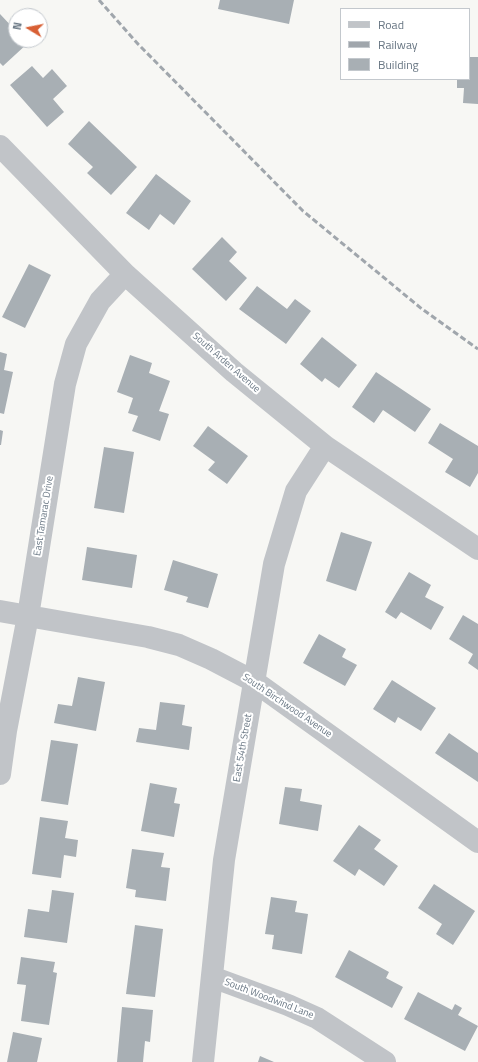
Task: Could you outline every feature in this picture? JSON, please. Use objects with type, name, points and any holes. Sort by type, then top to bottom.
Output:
[{"type":"street","name":"South Arden Avenue","points":[[0,146],[125,274],[234,372],[325,446],[478,549]]},
{"type":"street","name":"East Tamarac Drive","points":[[0,774],[6,731],[28,616],[65,384],[76,344],[100,301],[125,274]]},
{"type":"street","name":"East 54th Street","points":[[203,1062],[224,860],[274,564],[296,491],[325,446]]},
{"type":"street","name":"South Birchwood Avenue","points":[[0,611],[148,636],[179,645],[211,659],[255,682],[478,842]]},
{"type":"street","name":"South Woodwind Lane","points":[[212,977],[288,1005],[317,1018],[384,1062]]},
{"type":"building","points":[[220,0],[294,0],[289,24],[218,9]]},
{"type":"building","points":[[0,14],[8,22],[8,48],[23,48],[3,66],[0,63]]},
{"type":"building","points":[[470,57],[478,57],[478,104],[463,103],[464,88],[457,88],[457,80],[470,80]]},
{"type":"building","points":[[32,66],[43,78],[52,69],[67,86],[53,99],[64,112],[47,127],[10,85]]},
{"type":"building","points":[[89,121],[137,167],[111,195],[87,173],[93,167],[68,144]]},
{"type":"building","points":[[156,174],[191,201],[174,225],[160,214],[149,230],[126,213]]},
{"type":"building","points":[[222,237],[237,252],[229,261],[247,278],[226,301],[192,269]]},
{"type":"building","points":[[29,264],[51,275],[25,328],[2,317]]},
{"type":"building","points":[[257,286],[287,309],[295,299],[311,311],[286,344],[239,309]]},
{"type":"building","points":[[322,337],[357,365],[339,388],[325,378],[322,382],[300,364]]},
{"type":"building","points":[[0,352],[7,354],[4,370],[13,372],[4,414],[0,413]]},
{"type":"building","points":[[130,355],[152,363],[149,373],[170,381],[159,411],[169,414],[160,441],[132,431],[138,416],[128,413],[133,398],[117,392]]},
{"type":"building","points":[[376,372],[431,409],[415,432],[383,410],[374,423],[352,407]]},
{"type":"building","points":[[440,423],[478,446],[478,473],[470,487],[445,472],[453,459],[428,443]]},
{"type":"building","points":[[208,426],[248,456],[227,484],[208,470],[215,462],[193,446]]},
{"type":"building","points":[[0,430],[3,431],[1,445],[0,445]]},
{"type":"building","points":[[104,447],[134,452],[124,513],[94,508]]},
{"type":"building","points":[[341,532],[372,542],[356,591],[326,581]]},
{"type":"building","points":[[87,547],[137,555],[132,588],[82,580]]},
{"type":"building","points":[[173,560],[218,574],[208,608],[186,602],[188,597],[164,590]]},
{"type":"building","points":[[409,572],[431,585],[425,597],[444,607],[431,630],[401,612],[396,619],[385,612]]},
{"type":"building","points":[[463,615],[478,624],[478,670],[468,663],[473,654],[449,639]]},
{"type":"building","points":[[319,634],[346,649],[342,657],[357,665],[345,686],[303,663]]},
{"type":"building","points":[[78,677],[105,682],[96,731],[54,723],[58,704],[72,706]]},
{"type":"building","points":[[392,680],[436,708],[421,731],[398,717],[395,723],[373,709]]},
{"type":"building","points":[[160,702],[185,705],[182,725],[192,727],[189,750],[136,742],[139,728],[156,730]]},
{"type":"building","points":[[449,733],[478,753],[478,782],[435,753]]},
{"type":"building","points":[[51,740],[78,744],[68,805],[41,801]]},
{"type":"building","points":[[150,783],[177,788],[174,803],[180,804],[174,837],[141,831]]},
{"type":"building","points":[[285,787],[302,789],[300,801],[322,805],[318,831],[279,824]]},
{"type":"building","points":[[40,817],[68,821],[65,838],[78,840],[76,857],[64,855],[61,878],[32,874]]},
{"type":"building","points":[[359,825],[381,840],[374,849],[398,866],[384,886],[359,869],[355,876],[333,861]]},
{"type":"building","points":[[132,849],[164,853],[161,867],[170,868],[166,901],[135,897],[136,890],[126,888]]},
{"type":"building","points":[[434,884],[475,911],[453,945],[436,934],[442,924],[418,908]]},
{"type":"building","points":[[52,890],[74,893],[67,943],[24,937],[28,909],[49,912]]},
{"type":"building","points":[[271,897],[297,901],[295,912],[308,914],[302,954],[272,949],[274,935],[265,934]]},
{"type":"building","points":[[135,925],[163,929],[155,997],[126,994]]},
{"type":"building","points":[[349,950],[389,972],[386,978],[403,987],[392,1008],[335,977]]},
{"type":"building","points":[[21,957],[55,962],[53,972],[57,973],[49,1025],[21,1021],[26,985],[17,984]]},
{"type":"building","points":[[418,992],[452,1010],[455,1004],[462,1008],[458,1015],[478,1026],[465,1051],[404,1019]]},
{"type":"building","points":[[122,1007],[153,1010],[150,1042],[145,1041],[143,1062],[117,1062]]},
{"type":"building","points":[[13,1032],[42,1038],[37,1062],[7,1062]]},
{"type":"building","points":[[260,1056],[274,1062],[258,1062]]},
{"type":"railway","points":[[99,0],[138,44],[303,211],[422,309],[478,349]]}]
